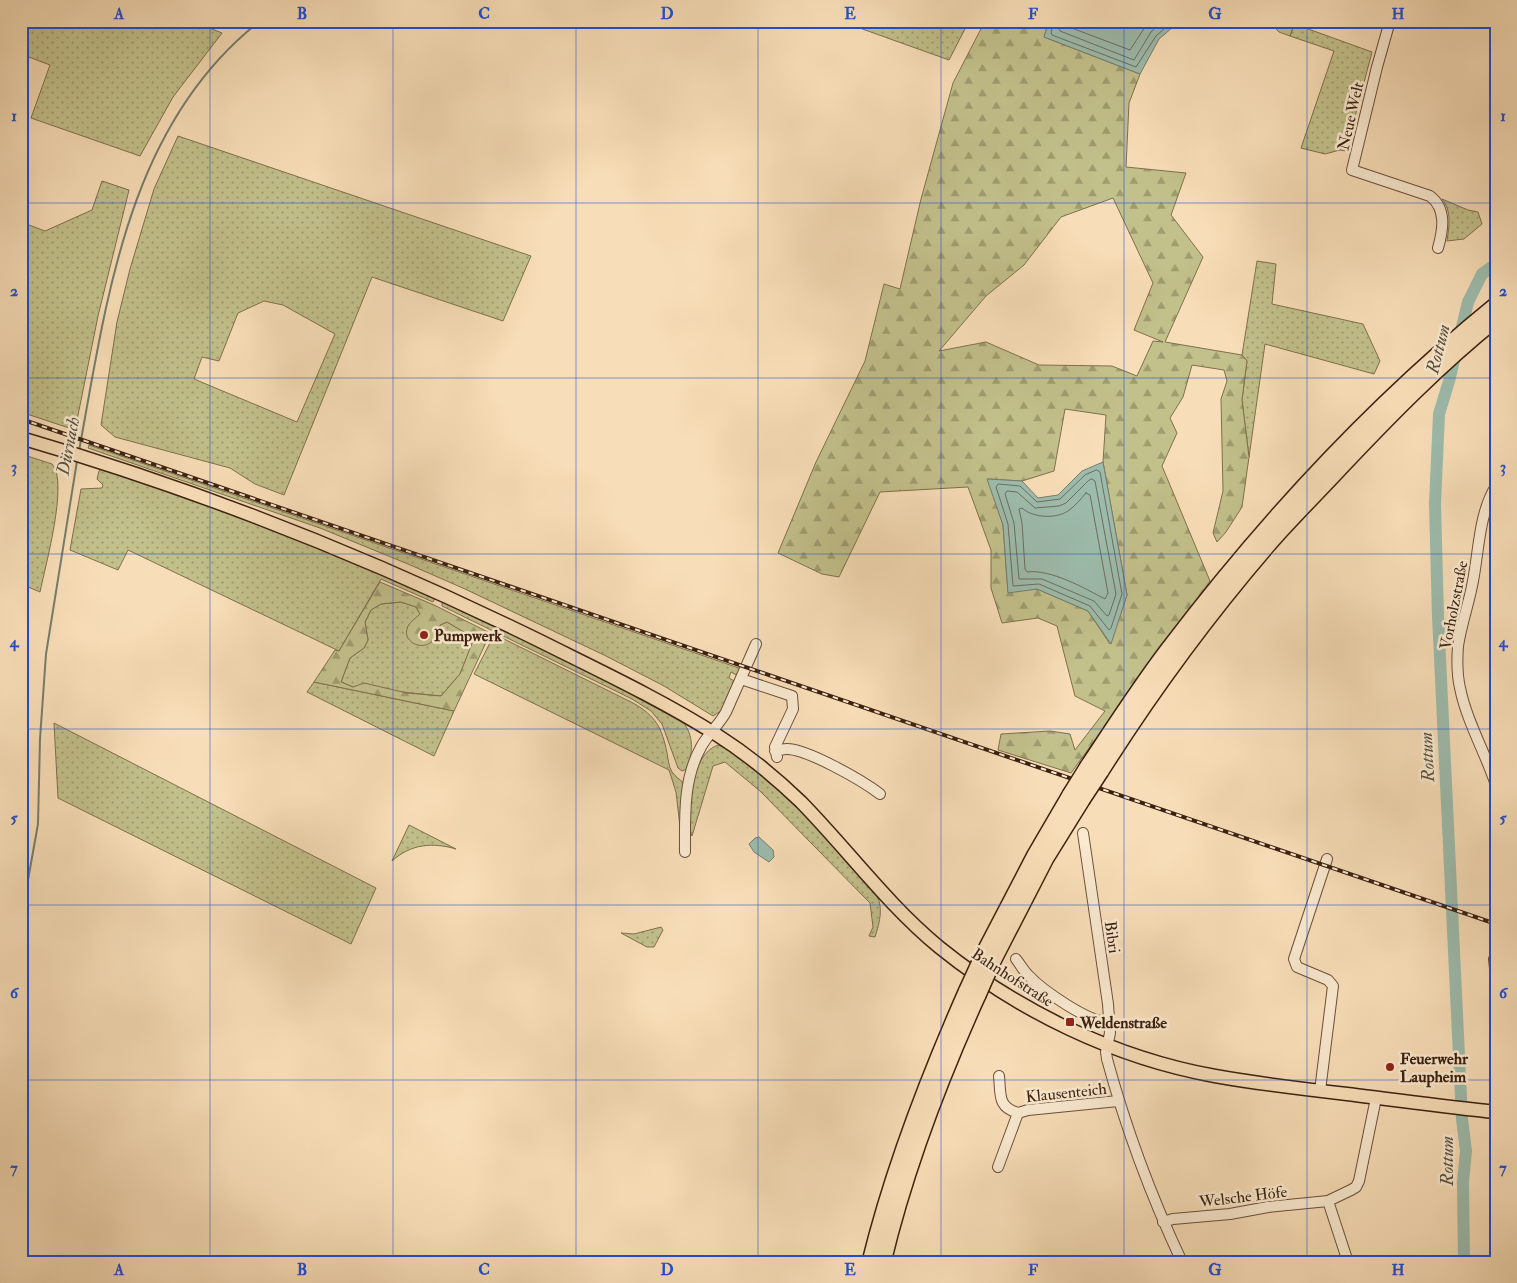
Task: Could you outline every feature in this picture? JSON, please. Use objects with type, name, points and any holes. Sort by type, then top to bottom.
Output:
[{"type":"highway","points":[[870,1262],[888,1197],[922,1097],[988,958],[1030,863],[1094,769],[1229,592],[1268,545],[1357,442],[1442,349],[1496,305]]},
{"type":"highway","points":[[1371,427],[1496,319]]},
{"type":"highway","points":[[883,1262],[901,1196],[972,992]]},
{"type":"main road","name":"Bahnhofstraße","points":[[21,438],[206,498],[282,527],[396,575],[500,622],[619,680],[711,731],[750,758],[798,799],[896,906],[940,947],[967,968],[1028,1008],[1054,1022],[1108,1046],[1167,1065],[1212,1076],[1275,1086],[1496,1112]]},
{"type":"street","name":"Neue Welt","points":[[1390,21],[1352,170],[1430,196],[1435,200],[1442,214],[1442,230],[1438,248]]},
{"type":"street","name":"Vorholzstraße","points":[[1496,486],[1485,513],[1472,586],[1458,645],[1458,664],[1459,686],[1465,707],[1496,785]]},
{"type":"street","points":[[685,852],[685,810],[688,778],[699,750],[711,731],[723,718],[756,644]]},
{"type":"street","points":[[741,679],[792,696],[793,709],[777,742],[776,754],[787,749],[812,756],[869,785],[880,794]]},
{"type":"street","name":"Bibri","points":[[1083,833],[1109,1021],[1108,1046]]},
{"type":"street","points":[[1320,1091],[1333,986],[1328,980],[1297,967],[1294,960],[1327,859]]},
{"type":"street","name":"Bahnhofstraße","points":[[1016,958],[1026,974],[1070,1007],[1092,1020],[1103,1023],[1109,1021]]},
{"type":"street","points":[[1494,959],[1496,979]]},
{"type":"street","points":[[1108,1046],[1107,1059],[1118,1101],[1136,1153],[1182,1262]]},
{"type":"street","name":"Klausenteich","points":[[999,1076],[1004,1107],[1018,1113],[1028,1110],[1118,1101]]},
{"type":"street","name":"Welsche Höfe","points":[[1164,1222],[1173,1219],[1230,1214],[1268,1207],[1328,1201],[1356,1187],[1376,1098]]},
{"type":"street","name":"Klausenteich","points":[[998,1167],[1018,1113]]},
{"type":"street","points":[[1328,1201],[1348,1262]]},
{"type":"green space","points":[[21,21],[192,21],[222,33],[173,97],[140,156],[31,118],[50,65],[21,54]]},
{"type":"green space","points":[[840,21],[969,21],[949,60]]},
{"type":"green space","points":[[985,21],[1049,21],[1044,37],[1140,74],[1129,103],[1126,167],[1186,173],[1171,215],[1203,257],[1165,342],[1242,355],[1247,361],[1242,400],[1249,457],[1242,507],[1226,532],[1217,542],[1213,533],[1223,491],[1221,399],[1227,381],[1224,370],[1192,365],[1183,397],[1170,418],[1177,433],[1162,466],[1210,581],[1071,773],[998,750],[1001,734],[1050,731],[1070,734],[1075,750],[1105,711],[1075,696],[1057,626],[1038,618],[1002,623],[991,588],[991,550],[968,487],[880,492],[839,577],[822,574],[778,553],[816,462],[865,361],[884,284],[900,289],[921,199],[953,83]],"holes":[[[1113,198],[1153,283],[1134,330],[1163,342],[1153,341],[1137,376],[1112,366],[1039,365],[986,342],[939,351],[986,296],[1024,265],[1061,217]],[[1065,409],[1106,415],[1103,462],[1127,595],[1110,644],[1088,611],[1037,589],[1008,592],[1003,525],[988,479],[1022,481],[1054,471]]]},
{"type":"green space","points":[[1269,21],[1295,21],[1290,36],[1279,32]]},
{"type":"green space","points":[[1295,22],[1300,26],[1372,52],[1346,151],[1340,150],[1325,154],[1301,148],[1334,51],[1290,36]]},
{"type":"green space","points":[[178,136],[531,256],[503,321],[372,277],[284,495],[255,484],[230,468],[115,437],[101,425],[117,322],[130,269],[154,189]],"holes":[[[264,301],[283,305],[335,334],[297,422],[194,379],[202,357],[219,361],[238,313]]]},
{"type":"green space","points":[[102,181],[129,190],[98,316],[75,430],[21,412],[21,222],[45,231],[92,210]]},
{"type":"green space","points":[[1442,199],[1468,210],[1478,212],[1482,224],[1464,239],[1447,241],[1449,214]]},
{"type":"green space","points":[[1257,261],[1276,264],[1272,304],[1363,324],[1380,361],[1374,374],[1265,344],[1249,457],[1242,400],[1247,361],[1242,355]]},
{"type":"green space","points":[[89,445],[741,670],[738,676],[731,672],[729,678],[736,682],[721,711],[713,716],[664,686],[606,656],[408,564],[320,528],[88,448]]},
{"type":"green space","points":[[21,454],[52,464],[57,473],[57,505],[40,592],[21,584]]},
{"type":"green space","points":[[101,469],[186,497],[351,560],[435,598],[433,602],[381,579],[339,651],[128,550],[118,570],[70,550],[81,489],[102,488],[103,485],[97,479]]},
{"type":"green space","points":[[380,582],[434,605],[488,632],[489,636],[454,711],[314,682],[335,650],[339,651]],"holes":[[[401,602],[416,607],[420,614],[410,623],[407,629],[409,640],[414,643],[426,645],[432,642],[437,635],[440,625],[447,622],[474,638],[460,674],[441,696],[407,693],[364,683],[353,687],[341,682],[350,658],[364,648],[368,640],[365,622],[371,610],[381,604]]]},
{"type":"green space","points":[[445,600],[515,633],[683,722],[691,739],[687,769],[682,771],[678,768],[662,724],[651,711],[632,699],[442,606]]},
{"type":"green space","points":[[401,602],[416,607],[420,614],[408,626],[438,633],[440,625],[447,622],[475,638],[460,674],[441,696],[353,687],[341,682],[350,658],[364,648],[368,640],[365,622],[371,610],[381,604]]},
{"type":"green space","points":[[496,635],[633,703],[653,718],[663,736],[671,770],[684,783],[682,844],[676,792],[669,770],[474,674],[493,637]]},
{"type":"green space","points":[[314,682],[454,711],[434,756],[307,692]]},
{"type":"green space","points":[[54,723],[376,888],[351,944],[58,798]]},
{"type":"green space","points":[[718,745],[747,762],[792,803],[875,892],[880,903],[880,920],[875,937],[869,936],[873,927],[870,903],[760,791],[725,762],[713,766],[692,836],[688,813],[691,785],[701,760]]},
{"type":"green space","points":[[409,825],[456,849],[430,845],[422,846],[399,855],[392,861]]},
{"type":"green space","points":[[661,927],[663,930],[654,947],[647,947],[621,933],[634,934]]},
{"type":"water","points":[[1049,21],[1180,21],[1159,39],[1140,74],[1044,37]]},
{"type":"water","points":[[1103,462],[1127,595],[1111,644],[1088,611],[1037,589],[1008,593],[1003,525],[987,479],[1022,481],[1038,498],[1058,495],[1082,471]]},
{"type":"water","points":[[759,837],[773,850],[774,857],[769,862],[754,852],[749,844]]},
{"type":"waterway","name":"Dürnach","points":[[79,451],[114,275],[130,217],[152,162],[180,110],[215,63],[260,21]]},
{"type":"waterway","name":"Rottum","points":[[1464,1262],[1463,1182],[1466,1151],[1462,1119],[1438,616],[1435,504],[1439,414],[1468,302],[1482,274],[1496,264]]},
{"type":"waterway","name":"Dürnach","points":[[21,919],[38,824],[40,739],[46,654],[77,461]]},
{"type":"railway","points":[[21,419],[1496,924]]},
{"type":"place","name":"Pumpwerk","points":[[424,635]]},
{"type":"place","name":"Weldenstraße","points":[[1070,1022]]},
{"type":"place","name":"Feuerwehr Laupheim","points":[[1390,1067]]}]
